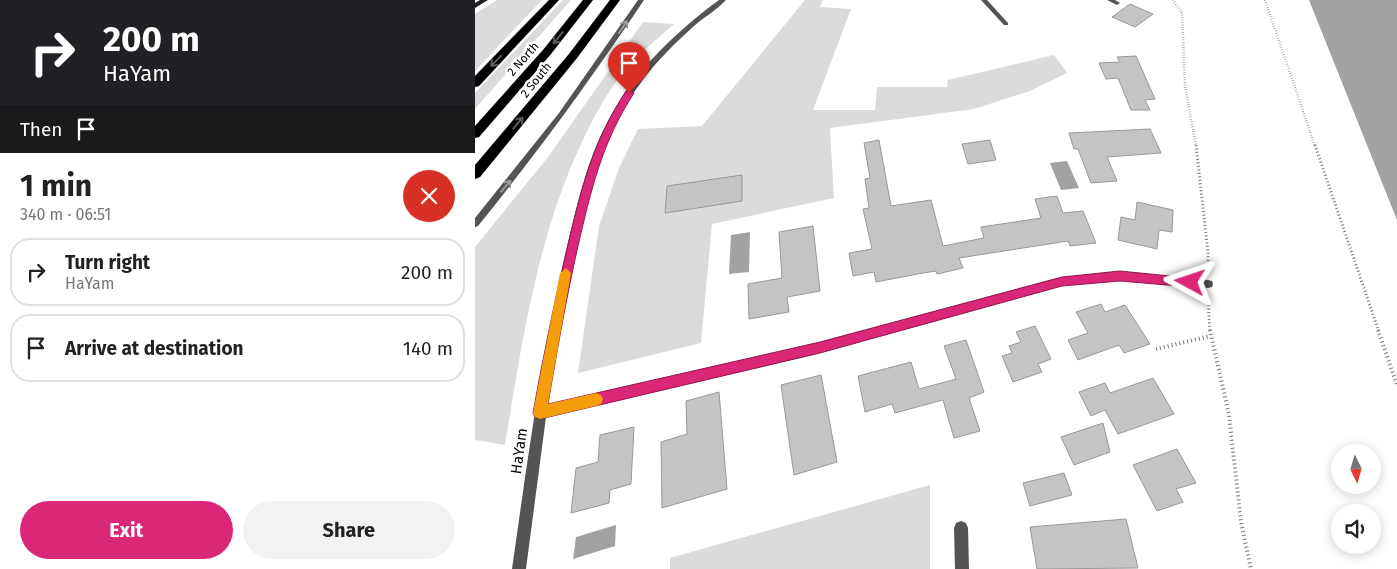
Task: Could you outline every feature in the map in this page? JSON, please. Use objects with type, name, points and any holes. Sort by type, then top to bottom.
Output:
[{"type":"highway","points":[[475,83],[554,0]]},
{"type":"highway","name":"2 North","points":[[475,134],[547,52],[589,0]]},
{"type":"highway","name":"2 South","points":[[475,174],[568,63],[615,0]]},
{"type":"main road","points":[[475,6],[485,0]]},
{"type":"street","name":"HaYam","points":[[519,569],[540,413],[568,263],[588,181],[616,113],[629,93],[660,54],[723,0]]},
{"type":"street","points":[[540,413],[813,349],[1062,282],[1120,276],[1208,284]]},
{"type":"street","points":[[961,528],[962,569]]},
{"type":"lane","points":[[475,224],[514,176],[583,84],[641,0]]},
{"type":"lane","points":[[984,0],[1006,24]]},
{"type":"lane","points":[[1110,0],[1117,3]]},
{"type":"path","points":[[1173,0],[1182,13],[1185,86],[1198,156],[1201,203],[1208,252],[1210,336],[1229,415],[1241,522],[1251,569]]},
{"type":"path","points":[[1265,0],[1397,385]]},
{"type":"path","points":[[1156,350],[1210,336]]},
{"type":"shaded area","points":[[497,0],[542,0],[475,71],[475,14]]},
{"type":"shaded area","points":[[563,0],[571,0],[475,109],[475,93]]},
{"type":"shaded area","points":[[805,0],[823,0],[820,7],[851,9],[813,110],[875,110],[877,87],[947,87],[948,80],[1054,55],[1067,73],[1030,91],[974,109],[830,128],[834,198],[712,224],[701,343],[578,373],[599,226],[619,168],[638,129],[702,126]]},
{"type":"shaded area","points":[[1309,0],[1397,0],[1397,220]]},
{"type":"shaded area","points":[[643,22],[674,24],[640,54],[622,74],[605,98],[586,133],[566,178],[542,252],[525,329],[505,445],[475,440],[475,247],[548,157]]},
{"type":"shaded area","points":[[1067,161],[1079,188],[1061,190],[1050,163]]},
{"type":"shaded area","points":[[750,232],[749,272],[729,274],[731,235]]},
{"type":"shaded area","points":[[930,485],[930,569],[670,569],[670,558]]},
{"type":"shaded area","points":[[616,525],[615,546],[573,559],[576,537]]},
{"type":"building","points":[[1130,4],[1153,14],[1135,27],[1112,17]]},
{"type":"building","points":[[1136,56],[1155,99],[1145,100],[1150,110],[1131,110],[1118,78],[1106,79],[1099,63],[1120,62],[1117,57]]},
{"type":"building","points":[[1150,129],[1161,153],[1107,157],[1117,181],[1091,183],[1078,149],[1074,149],[1069,133]]},
{"type":"building","points":[[879,140],[891,206],[931,200],[943,246],[984,238],[981,227],[1041,218],[1035,199],[1057,196],[1063,213],[1083,211],[1096,243],[1070,246],[1068,241],[959,258],[963,268],[937,274],[936,271],[876,282],[874,272],[853,276],[849,253],[872,249],[863,209],[869,208],[865,179],[870,178],[864,143]]},
{"type":"building","points":[[990,140],[996,160],[968,164],[962,144]]},
{"type":"building","points":[[742,175],[742,201],[665,213],[667,186]]},
{"type":"building","points":[[1137,202],[1173,210],[1172,232],[1159,230],[1157,249],[1118,240],[1121,217],[1135,220]]},
{"type":"building","points":[[813,226],[820,291],[787,297],[789,312],[749,319],[748,284],[782,278],[779,232]]},
{"type":"building","points":[[1101,304],[1105,312],[1125,305],[1150,344],[1124,353],[1119,345],[1078,360],[1068,340],[1088,333],[1076,312]]},
{"type":"building","points":[[1035,326],[1051,359],[1038,364],[1042,372],[1013,382],[1002,356],[1012,353],[1009,346],[1021,342],[1016,332]]},
{"type":"building","points":[[966,340],[984,392],[969,398],[980,431],[954,438],[943,400],[895,413],[892,404],[865,412],[858,376],[911,362],[919,389],[956,379],[944,346]]},
{"type":"building","points":[[821,375],[837,462],[794,475],[781,385]]},
{"type":"building","points":[[1153,378],[1174,414],[1118,434],[1105,410],[1091,416],[1079,392],[1105,383],[1110,393]]},
{"type":"building","points":[[719,392],[727,489],[662,508],[661,442],[687,434],[686,401]]},
{"type":"building","points":[[1103,423],[1110,452],[1074,465],[1061,437]]},
{"type":"building","points":[[634,427],[631,484],[610,490],[609,503],[571,513],[576,468],[598,462],[600,435]]},
{"type":"building","points":[[1177,449],[1196,483],[1176,489],[1183,502],[1157,511],[1133,465]]},
{"type":"building","points":[[1064,473],[1072,495],[1030,506],[1023,483]]},
{"type":"building","points":[[1126,519],[1138,568],[1037,569],[1030,527]]},
{"type":"slow traffic","points":[[566,273],[540,413],[596,399]]},
{"type":"route","points":[[629,93],[616,113],[588,181],[558,311],[540,413],[739,365],[803,352],[1062,282],[1086,278],[1120,276],[1190,282]]}]
